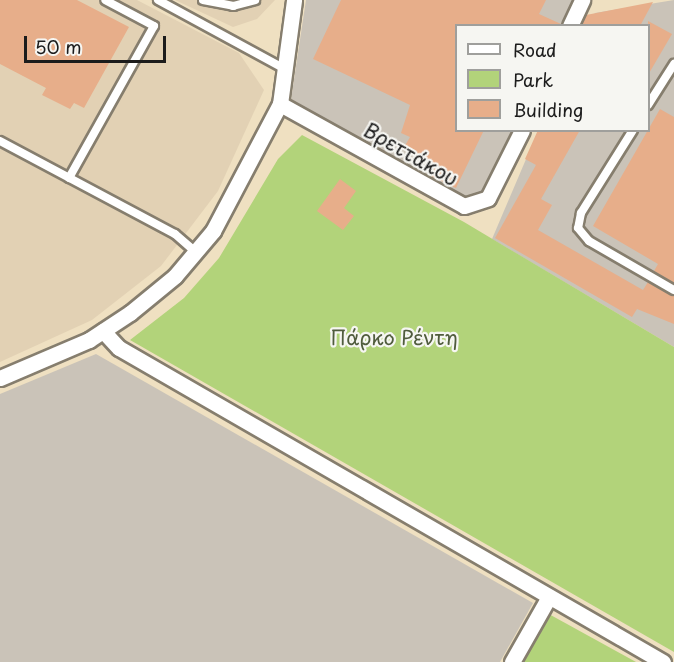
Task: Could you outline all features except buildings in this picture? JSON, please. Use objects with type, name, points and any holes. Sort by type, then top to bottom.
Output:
[{"type":"street","points":[[0,378],[103,331],[155,294],[196,252],[228,209],[280,104],[294,0]]},
{"type":"street","points":[[571,24],[582,0]]},
{"type":"street","name":"Βρεττάκου","points":[[280,104],[464,206],[488,198],[521,132]]},
{"type":"street","points":[[103,331],[118,348],[663,662]]},
{"type":"street","points":[[512,662],[549,597]]},
{"type":"lane","points":[[69,178],[154,26],[105,0]]},
{"type":"lane","points":[[158,0],[286,69]]},
{"type":"lane","points":[[203,0],[233,6],[255,0]]},
{"type":"lane","points":[[650,102],[674,64]]},
{"type":"lane","points":[[632,132],[581,213],[578,228],[589,241],[674,290]]},
{"type":"lane","points":[[0,141],[175,234],[196,252]]},
{"type":"shaded area","points":[[0,0],[137,0],[239,53],[264,90],[218,191],[161,266],[92,320],[0,362]]},
{"type":"shaded area","points":[[175,0],[275,0],[257,19],[233,27]]},
{"type":"shaded area","points":[[306,0],[577,0],[565,24],[455,24],[455,132],[516,132],[488,190],[469,199],[450,194],[291,99]]},
{"type":"shaded area","points":[[674,0],[674,347],[492,239],[538,132],[650,132],[650,24],[589,24],[595,13]]},
{"type":"shaded area","points":[[96,354],[533,603],[500,662],[0,662],[0,394]]},
{"type":"green space","name":"Πάρκο Ρέντη","points":[[302,135],[464,222],[674,347],[674,652],[130,340],[184,298],[219,258],[278,159]]},
{"type":"green space","points":[[547,613],[636,662],[520,662]]}]
